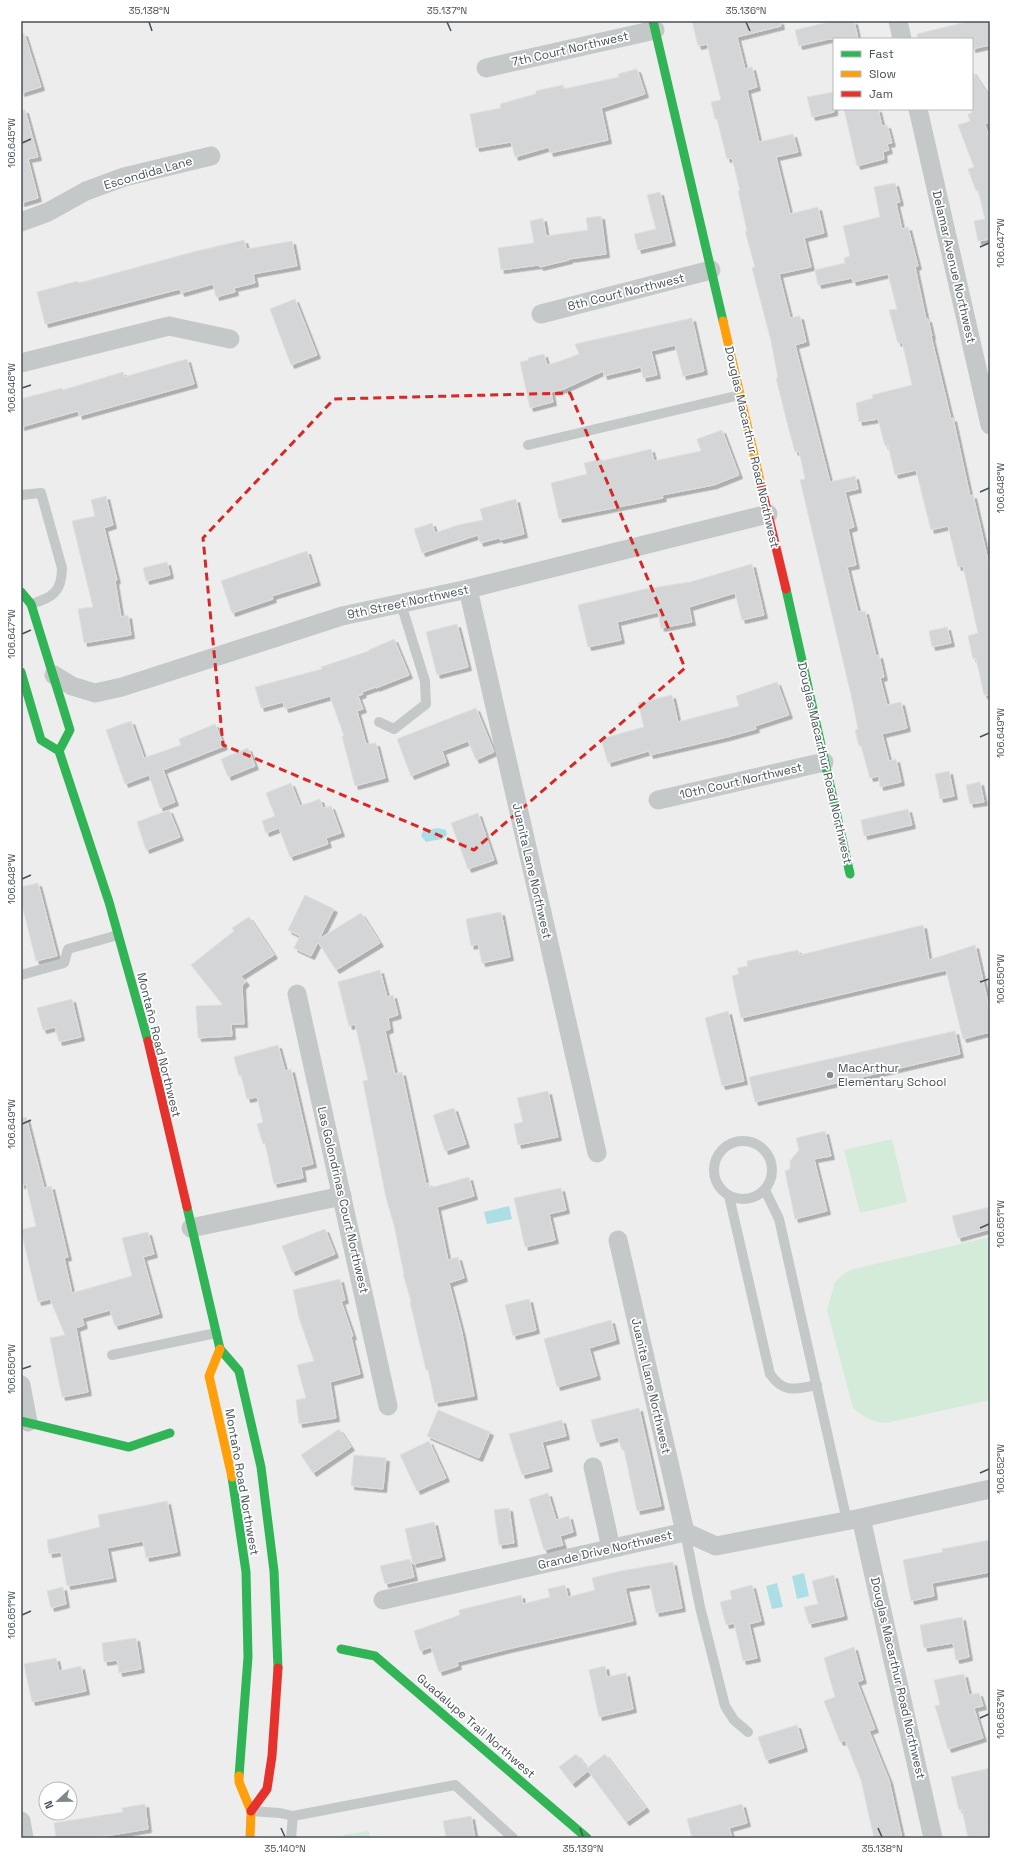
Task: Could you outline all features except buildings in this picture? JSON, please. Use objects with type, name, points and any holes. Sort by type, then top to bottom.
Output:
[{"type":"main road","name":"Douglas Macarthur Road Northwest","points":[[654,25],[850,874]]},
{"type":"main road","points":[[21,592],[31,604],[70,730],[59,751],[41,740],[21,672]]},
{"type":"main road","name":"Montaño Road Northwest","points":[[59,751],[109,902],[149,1046],[220,1349],[240,1371],[261,1467],[274,1571],[278,1671],[272,1756],[267,1789],[251,1811]]},
{"type":"main road","name":"Montaño Road Northwest","points":[[220,1349],[209,1376],[232,1479],[243,1546],[248,1657],[239,1782],[251,1811],[250,1838]]},
{"type":"main road","points":[[25,1422],[129,1447],[170,1433]]},
{"type":"main road","name":"Guadalupe Trail Northwest","points":[[341,1649],[375,1656],[584,1837]]},
{"type":"street","points":[[898,21],[902,38]]},
{"type":"street","name":"7th Court Northwest","points":[[486,68],[654,25]]},
{"type":"street","name":"Delamar Avenue Northwest","points":[[918,110],[990,425]]},
{"type":"street","name":"Escondida Lane","points":[[21,222],[48,212],[86,192],[124,178],[211,156]]},
{"type":"street","name":"8th Court Northwest","points":[[541,314],[711,270]]},
{"type":"street","points":[[21,363],[169,326],[230,339]]},
{"type":"street","name":"9th Street Northwest","points":[[54,675],[72,686],[95,693],[122,687],[342,616],[468,589],[768,514]]},
{"type":"street","name":"Juanita Lane Northwest","points":[[468,589],[597,1153]]},
{"type":"street","name":"10th Court Northwest","points":[[658,800],[824,762]]},
{"type":"street","name":"Las Golondrinas Court Northwest","points":[[297,994],[388,1406]]},
{"type":"street","points":[[191,1228],[342,1196]]},
{"type":"street","name":"Juanita Lane Northwest","points":[[618,1240],[685,1532]]},
{"type":"street","points":[[21,1385],[25,1422]]},
{"type":"street","points":[[593,1467],[611,1548]]},
{"type":"street","name":"Grande Drive Northwest","points":[[383,1600],[685,1532],[716,1546],[854,1520],[990,1489]]},
{"type":"street","name":"Douglas Macarthur Road Northwest","points":[[854,1520],[933,1838]]},
{"type":"street","points":[[21,1822],[24,1838]]},
{"type":"lane","points":[[528,445],[740,395]]},
{"type":"lane","points":[[21,495],[41,493],[62,568],[62,579],[58,591],[46,600],[31,604]]},
{"type":"lane","points":[[379,722],[394,729],[426,704],[425,681],[401,604]]},
{"type":"lane","points":[[21,974],[64,963],[68,949],[118,935]]},
{"type":"lane","points":[[744,1141],[753,1143],[761,1148],[771,1163],[772,1173],[769,1182],[764,1190],[757,1196],[748,1199],[738,1199],[729,1196],[719,1185],[714,1172],[715,1162],[719,1153],[726,1146],[734,1142],[744,1141]]},
{"type":"lane","points":[[764,1190],[780,1219],[817,1385],[854,1520]]},
{"type":"lane","points":[[729,1196],[770,1374],[783,1388],[792,1389],[817,1385]]},
{"type":"lane","points":[[112,1355],[216,1333]]},
{"type":"lane","points":[[685,1532],[700,1607],[725,1706],[734,1720],[748,1732]]},
{"type":"lane","points":[[251,1811],[280,1813],[292,1816],[455,1784],[513,1838]]},
{"type":"lane","points":[[291,1838],[292,1816]]},
{"type":"highlighted area","points":[[570,393],[685,668],[474,850],[223,745],[203,538],[334,399]]},
{"type":"green space","points":[[892,1139],[907,1202],[860,1213],[844,1150]]},
{"type":"green space","points":[[990,1237],[990,1400],[886,1423],[872,1420],[853,1408],[827,1310],[835,1282],[843,1274],[854,1269]]},
{"type":"green space","points":[[369,1831],[370,1838],[343,1838],[343,1835]]},
{"type":"water","points":[[438,828],[446,830],[447,835],[442,839],[426,842],[421,836],[423,831]]},
{"type":"water","points":[[509,1206],[512,1219],[487,1224],[484,1212]]},
{"type":"water","points":[[804,1573],[809,1596],[797,1599],[792,1576]]},
{"type":"water","points":[[777,1583],[783,1607],[772,1609],[766,1586]]},
{"type":"traffic: fast","points":[[653,21],[723,321]]},
{"type":"traffic: fast","points":[[786,589],[850,874]]},
{"type":"traffic: fast","points":[[21,592],[31,604],[70,730],[59,751]]},
{"type":"traffic: fast","points":[[21,672],[41,740],[59,751],[109,902],[148,1041]]},
{"type":"traffic: fast","points":[[187,1207],[220,1349],[239,1371],[261,1467],[274,1571],[278,1668]]},
{"type":"traffic: fast","points":[[21,1421],[129,1447],[170,1433]]},
{"type":"traffic: fast","points":[[232,1477],[246,1572],[248,1657],[239,1776]]},
{"type":"traffic: fast","points":[[341,1649],[375,1656],[587,1838]]},
{"type":"traffic: slow","points":[[723,321],[761,485]]},
{"type":"traffic: slow","points":[[220,1349],[209,1376],[232,1477]]},
{"type":"traffic: slow","points":[[239,1776],[239,1782],[251,1811],[250,1838]]},
{"type":"traffic: jam","points":[[761,485],[786,589]]},
{"type":"traffic: jam","points":[[148,1041],[187,1207]]},
{"type":"traffic: jam","points":[[251,1811],[267,1789],[272,1756],[278,1668]]},
{"type":"place","name":"MacArthur Elementary School","points":[[830,1075]]}]
